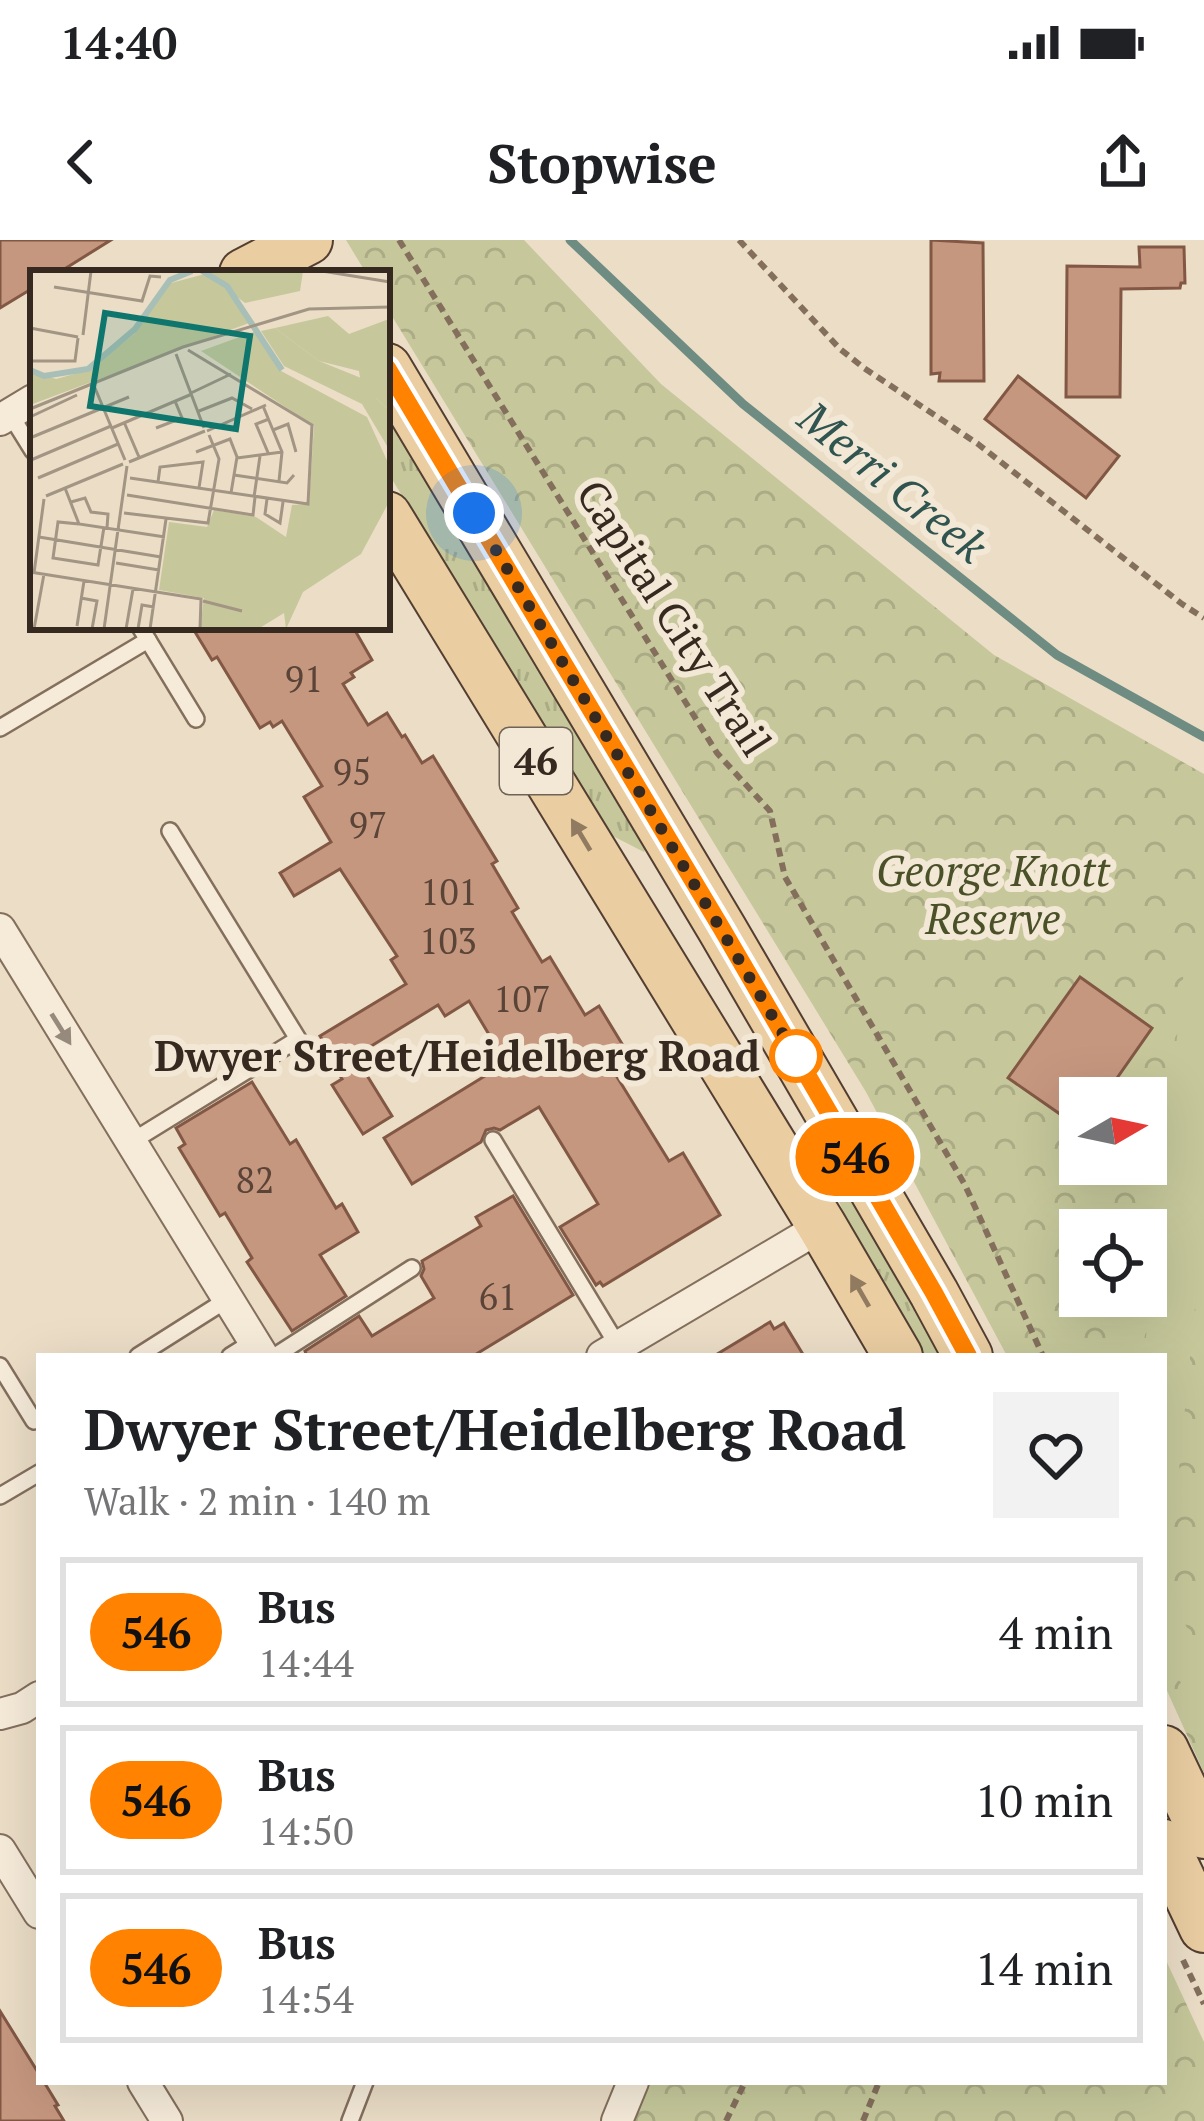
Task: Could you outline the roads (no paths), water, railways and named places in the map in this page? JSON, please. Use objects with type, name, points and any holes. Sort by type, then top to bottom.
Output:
[{"type":"main road","points":[[216,240],[239,270]]},
{"type":"main road","points":[[247,270],[308,240],[327,270]]},
{"type":"main road","name":"46","points":[[390,373],[682,862],[966,1353]]},
{"type":"main road","name":"46","points":[[390,521],[896,1353]]},
{"type":"main road","points":[[618,896],[682,862]]},
{"type":"main road","points":[[1167,1756],[1204,1834]]},
{"type":"main road","points":[[1167,1850],[1204,1928]]},
{"type":"street","points":[[0,929],[228,1299],[255,1352]]},
{"type":"street","points":[[610,1351],[822,1226]]},
{"type":"street","points":[[0,1732],[20,1706]]},
{"type":"street","points":[[0,1850],[36,1908]]},
{"type":"street","points":[[145,2085],[167,2121]]},
{"type":"street","points":[[617,2121],[632,2085]]},
{"type":"lane","points":[[11,408],[30,445]]},
{"type":"lane","points":[[0,728],[144,633],[196,719]]},
{"type":"lane","points":[[131,1142],[298,1039],[170,831]]},
{"type":"lane","points":[[493,1140],[610,1351]]},
{"type":"lane","points":[[255,1352],[412,1268]]},
{"type":"lane","points":[[143,1353],[228,1299]]},
{"type":"lane","points":[[0,1366],[36,1420]]},
{"type":"lane","points":[[0,1496],[36,1475]]},
{"type":"lane","points":[[350,2121],[364,2085]]},
{"type":"lane","points":[[357,2104],[367,2121]]},
{"type":"waterway","name":"Merri Creek","points":[[570,240],[743,404],[1057,655],[1204,737]]},
{"type":"place","name":"Dwyer Street/Heidelberg Road","points":[[796,1056]]},
{"type":"park label","name":"George Knott Reserve","points":[[993,895]]}]
